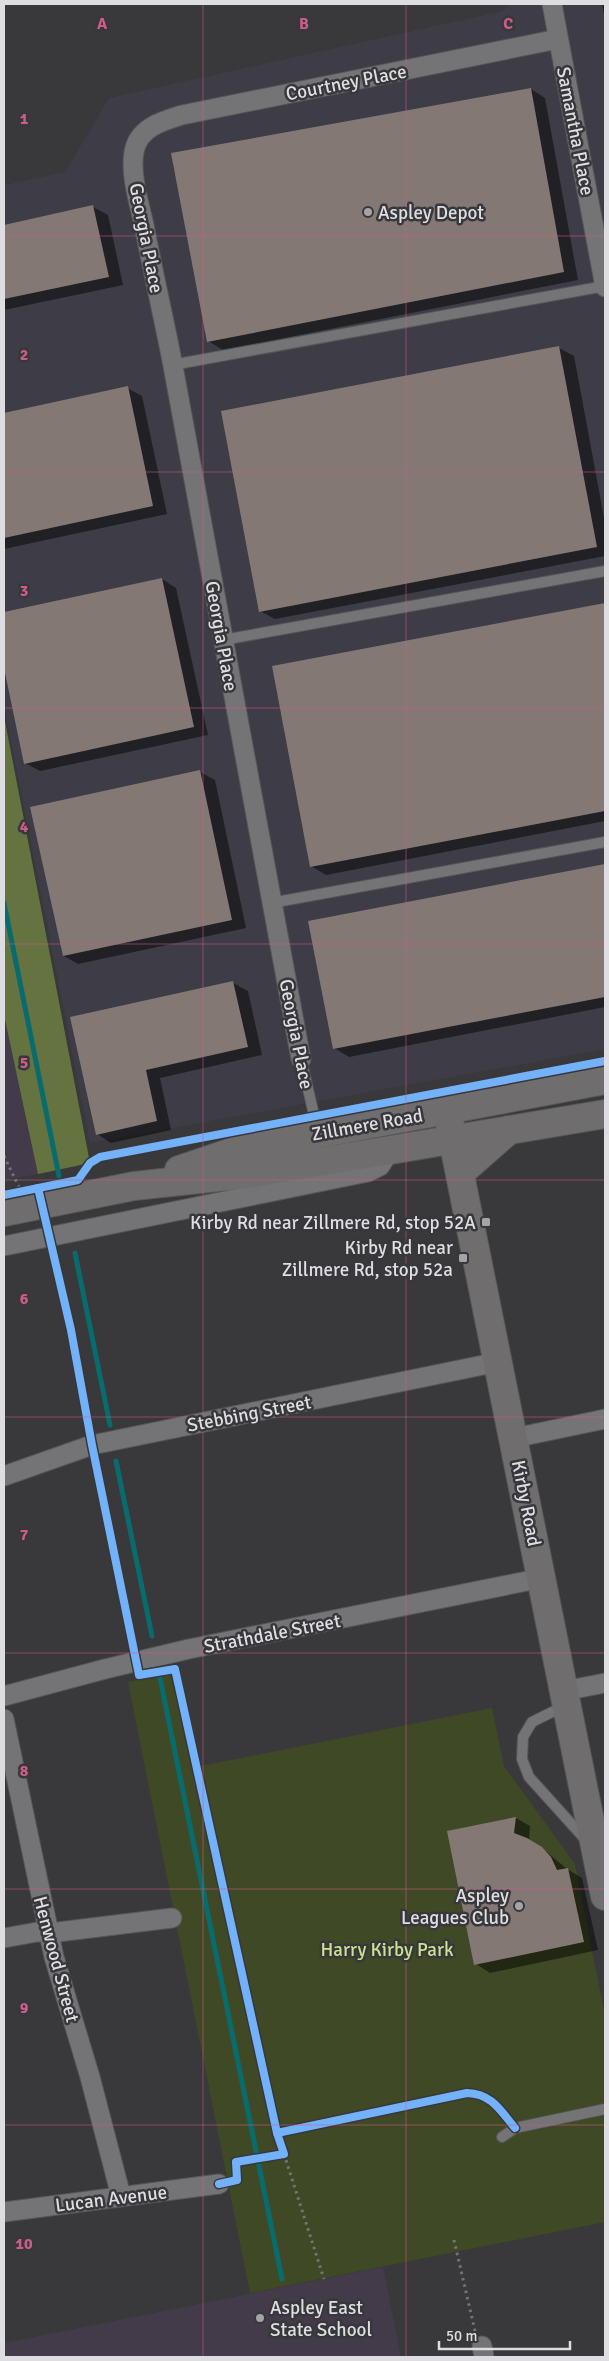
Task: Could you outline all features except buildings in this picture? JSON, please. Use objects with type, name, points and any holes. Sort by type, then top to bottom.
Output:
[{"type":"main road","name":"Zillmere Road","points":[[134,1186],[244,1148],[605,1080]]},
{"type":"main road","name":"Kirby Road","points":[[447,1110],[605,1896]]},
{"type":"main road","name":"Zillmere Road","points":[[20,1201],[247,1174],[605,1114]]},
{"type":"main road","points":[[460,1173],[509,1130]]},
{"type":"street","name":"Samantha Place","points":[[552,4],[605,287]]},
{"type":"street","name":"Courtney Place","points":[[139,138],[159,122],[182,115],[558,39]]},
{"type":"street","name":"Georgia Place","points":[[139,138],[134,150],[133,168],[172,364],[301,1059]]},
{"type":"street","name":"Zillmere Road","points":[[4,1246],[368,1172],[380,1166],[391,1149]]},
{"type":"street","name":"Stebbing Street","points":[[4,1476],[92,1445],[498,1362]]},
{"type":"street","points":[[514,1438],[605,1419]]},
{"type":"street","name":"Strathdale Street","points":[[4,1696],[180,1651],[542,1578]]},
{"type":"street","points":[[566,1699],[605,1682]]},
{"type":"street","name":"Henwood Street","points":[[4,1718],[47,1932],[96,2095],[121,2196]]},
{"type":"street","points":[[4,1938],[172,1918]]},
{"type":"street","name":"Lucan Avenue","points":[[4,2212],[219,2184]]},
{"type":"lane","points":[[172,364],[605,287]]},
{"type":"lane","points":[[223,640],[605,571]]},
{"type":"lane","points":[[271,903],[605,842]]},
{"type":"lane","name":"Georgia Place","points":[[301,1059],[318,1133]]},
{"type":"lane","points":[[566,1699],[552,1712],[532,1722],[523,1737],[522,1758],[530,1777],[596,1851]]},
{"type":"lane","points":[[502,2137],[515,2128],[605,2109]]},
{"type":"path","points":[[4,1156],[17,1179],[20,1201]]},
{"type":"path","points":[[275,2155],[283,2150],[324,2279]]},
{"type":"path","points":[[454,2240],[474,2328],[483,2351]]},
{"type":"shaded area","points":[[509,4],[605,4],[605,1049],[90,1143],[4,706],[4,185],[65,172],[109,98],[503,11]]},
{"type":"shaded area","points":[[4,1015],[38,1174],[4,1180]]},
{"type":"shaded area","name":"Aspley East State School","points":[[383,2267],[401,2357],[4,2357],[4,2343]]},
{"type":"green space","points":[[4,716],[90,1163],[38,1174],[4,1015]]},
{"type":"green space","name":"Harry Kirby Park","points":[[181,1672],[201,1766],[492,1708],[504,1766],[575,1864],[605,2016],[605,2222],[250,2293],[128,1682]]},
{"type":"waterway","points":[[4,903],[59,1176]]},
{"type":"waterway","points":[[75,1253],[110,1425]]},
{"type":"waterway","points":[[116,1461],[152,1636]]},
{"type":"waterway","points":[[160,1678],[282,2279]]},
{"type":"cycle path","points":[[4,1195],[78,1180],[90,1163],[100,1157],[605,1061]]},
{"type":"cycle path","points":[[38,1188],[71,1330],[92,1445],[139,1675],[175,1669],[277,2133],[284,2154],[236,2162],[237,2180],[219,2184]]},
{"type":"cycle path","points":[[277,2133],[467,2093],[483,2096],[495,2104],[515,2128]]},
{"type":"place","name":"Aspley Depot","points":[[368,212]]},
{"type":"place","name":"Kirby Rd near Zillmere Rd, stop 52A","points":[[486,1222]]},
{"type":"place","name":"Kirby Rd near Zillmere Rd, stop 52a","points":[[463,1258]]},
{"type":"place","name":"Aspley Leagues Club","points":[[519,1906]]},
{"type":"place","name":"Aspley East State School","points":[[260,2318]]}]
